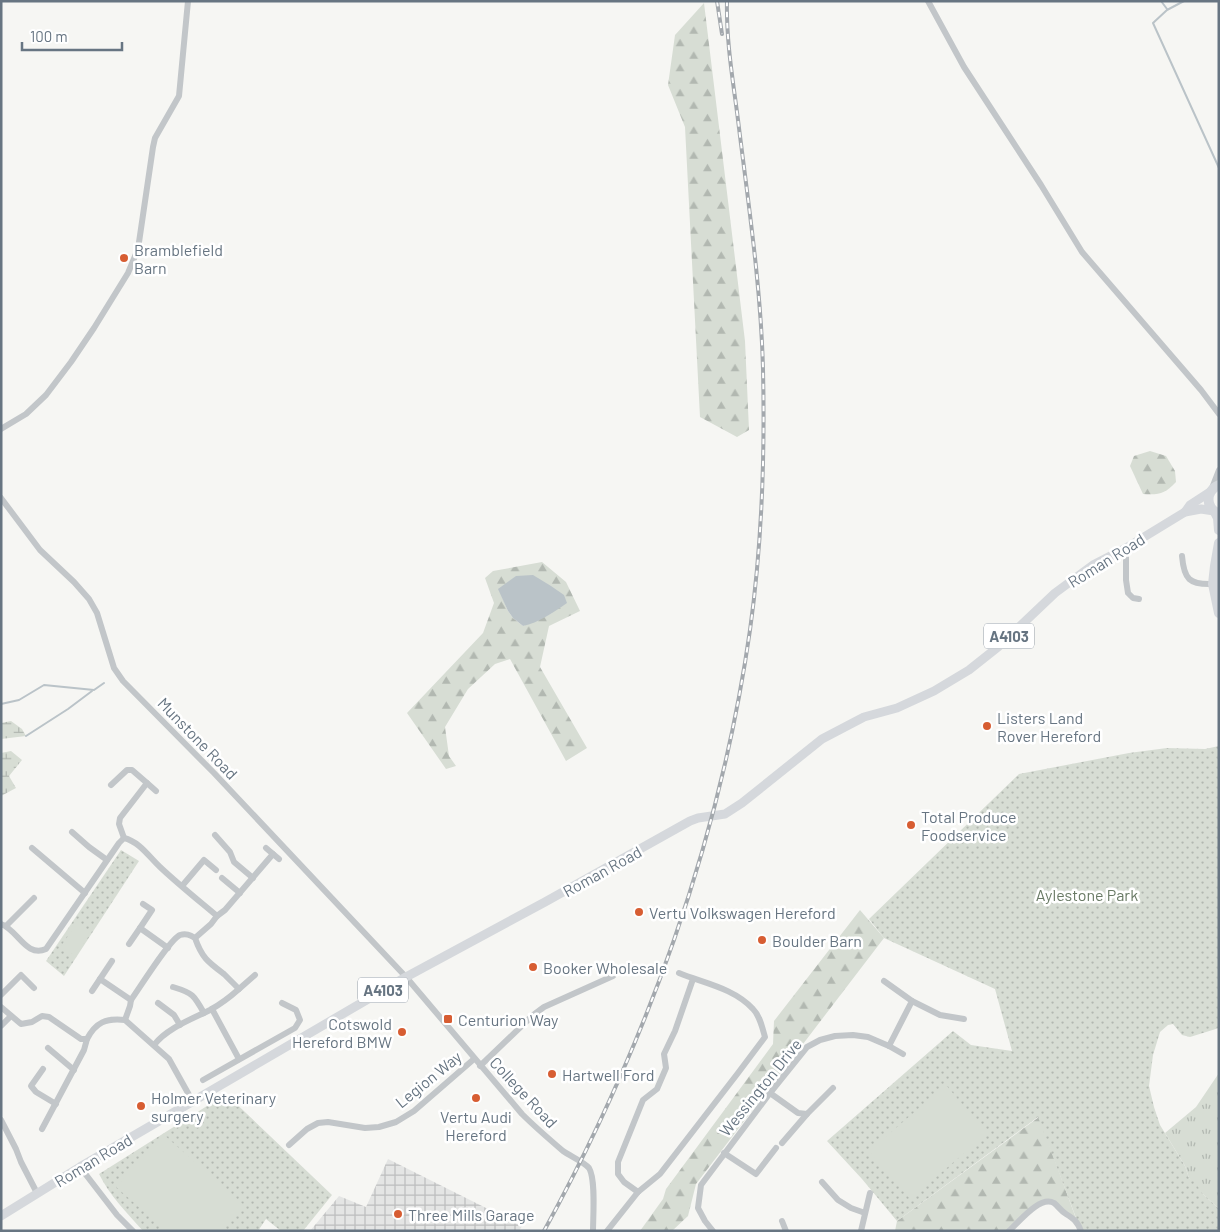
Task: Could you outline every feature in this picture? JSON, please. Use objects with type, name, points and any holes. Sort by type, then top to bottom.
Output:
[{"type":"highway","points":[[1213,489],[1208,504],[1216,512],[1219,530]]},
{"type":"highway","points":[[1219,543],[1213,584],[1219,613]]},
{"type":"main road","name":"Roman Road","points":[[1185,512],[1190,505],[1213,489]]},
{"type":"main road","name":"Roman Road","points":[[1,1216],[80,1167],[406,977],[683,825],[698,818],[725,814],[742,803],[822,739],[864,717],[897,708],[934,691],[969,670],[998,647],[1055,593],[1092,565],[1126,548],[1185,512],[1201,509],[1216,512]]},
{"type":"street","points":[[1,429],[26,414],[46,395],[94,328],[128,273],[135,258],[140,239],[155,138],[179,96],[188,1]]},
{"type":"street","points":[[928,1],[964,67],[1041,184],[1082,252],[1201,390],[1219,414]]},
{"type":"street","points":[[1213,489],[1219,470]]},
{"type":"street","name":"Munstone Road","points":[[1,498],[40,550],[89,599],[97,613],[114,668],[123,681],[214,773],[406,977]]},
{"type":"street","points":[[1126,548],[1128,593],[1134,598],[1139,599]]},
{"type":"street","points":[[1182,556],[1183,570],[1186,577],[1194,582],[1213,584]]},
{"type":"street","points":[[111,785],[127,770],[132,770],[156,791]]},
{"type":"street","points":[[147,783],[120,818],[119,824],[124,838],[145,851],[158,866],[218,916]]},
{"type":"street","points":[[72,832],[107,860]]},
{"type":"street","points":[[215,835],[230,852],[234,862],[253,878]]},
{"type":"street","points":[[34,898],[3,925],[28,948],[41,952],[50,945],[124,838]]},
{"type":"street","points":[[32,848],[85,892]]},
{"type":"street","points":[[266,848],[279,859]]},
{"type":"street","points":[[195,938],[225,910],[273,854]]},
{"type":"street","points":[[182,886],[204,860],[216,870]]},
{"type":"street","points":[[222,878],[240,893]]},
{"type":"street","points":[[129,944],[152,910],[143,904]]},
{"type":"street","points":[[140,928],[168,948]]},
{"type":"street","points":[[125,1020],[131,1000],[168,948],[179,936],[186,934],[195,938],[200,951],[210,964],[238,988]]},
{"type":"street","points":[[92,991],[112,961]]},
{"type":"street","points":[[607,1231],[638,1192],[660,1174],[765,1037],[762,1024],[753,1009],[737,995],[679,973]]},
{"type":"street","points":[[154,1046],[158,1040],[180,1025],[212,1009],[225,1000],[255,974]]},
{"type":"street","points":[[1,995],[21,975],[34,988]]},
{"type":"street","points":[[480,1066],[532,1016],[544,1007],[613,976]]},
{"type":"street","name":"College Road","points":[[406,977],[522,1114],[564,1152],[587,1166],[590,1172],[593,1191],[593,1231]]},
{"type":"street","points":[[100,978],[131,1000]]},
{"type":"street","points":[[638,1192],[624,1182],[618,1174],[618,1162],[644,1100],[657,1089],[666,1068],[664,1054],[675,1031],[693,979]]},
{"type":"street","points":[[884,981],[912,1001],[940,1015],[964,1019]]},
{"type":"street","points":[[173,987],[194,996],[204,1013]]},
{"type":"street","points":[[889,1046],[912,1001]]},
{"type":"street","points":[[158,1003],[172,1013],[180,1025]]},
{"type":"street","points":[[203,1080],[295,1028],[300,1020],[296,1010],[282,1003]]},
{"type":"street","points":[[1,1007],[21,1024],[32,1022],[42,1016],[49,1017],[82,1039],[87,1038]]},
{"type":"street","points":[[212,1009],[239,1059]]},
{"type":"street","points":[[1,1026],[11,1016]]},
{"type":"street","points":[[42,1129],[74,1070],[92,1030],[100,1023],[117,1019],[125,1020],[169,1059],[193,1102]]},
{"type":"street","name":"Wessington Drive","points":[[714,1231],[705,1221],[698,1208],[701,1185],[807,1047],[820,1040],[835,1036],[853,1035],[868,1037],[904,1054]]},
{"type":"street","points":[[48,1048],[74,1070]]},
{"type":"street","name":"Legion Way","points":[[289,1145],[318,1123],[328,1122],[365,1128],[380,1127],[396,1122],[414,1111],[474,1059]]},
{"type":"street","points":[[42,1070],[31,1086],[36,1092],[56,1104]]},
{"type":"street","points":[[782,1143],[833,1088]]},
{"type":"street","points":[[770,1093],[798,1112],[808,1114]]},
{"type":"street","points":[[1,1120],[16,1149],[20,1162],[38,1193]]},
{"type":"street","points":[[724,1153],[756,1174],[776,1148]]},
{"type":"street","points":[[80,1167],[117,1215],[133,1231]]},
{"type":"street","points":[[822,1182],[838,1200],[851,1208],[865,1213]]},
{"type":"street","points":[[861,1231],[870,1193]]},
{"type":"street","points":[[1009,1231],[1038,1204],[1044,1202],[1054,1203],[1078,1224],[1081,1231]]},
{"type":"street","points":[[782,1221],[786,1231]]},
{"type":"shaded area","points":[[533,575],[564,595],[567,603],[540,620],[523,626],[508,611],[498,589],[516,576]]},
{"type":"shaded area","points":[[388,1159],[522,1226],[519,1231],[310,1231],[339,1196],[366,1207]]},
{"type":"green space","points":[[704,3],[745,341],[749,430],[737,437],[700,417],[685,127],[668,85],[675,35]]},
{"type":"green space","points":[[1150,451],[1166,456],[1175,471],[1176,482],[1161,493],[1143,494],[1130,466],[1134,456]]},
{"type":"green space","points":[[542,562],[566,582],[580,611],[549,626],[540,667],[587,748],[566,761],[510,659],[495,664],[468,689],[445,727],[449,756],[456,766],[446,769],[407,713],[483,633],[494,603],[485,578],[493,571]],"holes":[[[499,589],[552,613],[523,626],[508,611]]]},
{"type":"green space","points":[[11,721],[22,729],[26,736],[1,739],[1,723]]},
{"type":"green space","name":"Aylestone Park","points":[[1219,746],[1219,1028],[1190,1037],[1182,1035],[1173,1024],[1168,1025],[1160,1032],[1153,1055],[1149,1086],[1160,1125],[1185,1166],[1189,1178],[1195,1182],[1202,1193],[1219,1209],[1219,1231],[1081,1231],[1038,1117],[897,1221],[827,1141],[953,1031],[971,1045],[1012,1051],[995,989],[884,938],[869,919],[1019,774],[1129,753],[1167,748],[1205,749]]},
{"type":"green space","points":[[11,751],[22,760],[9,776],[16,788],[1,796],[1,753]]},
{"type":"green space","points":[[121,850],[139,861],[64,976],[46,961]]},
{"type":"green space","points":[[860,910],[884,938],[696,1184],[688,1216],[672,1231],[640,1231],[663,1199],[666,1189],[773,1044],[774,1021]]},
{"type":"green space","points":[[77,923],[91,933],[75,956],[61,946]]},
{"type":"green space","points":[[1219,1073],[1219,1209],[1189,1178],[1185,1166],[1165,1133],[1196,1107]]},
{"type":"green space","points":[[946,1085],[987,1134],[910,1199],[869,1151]]},
{"type":"green space","points":[[226,1094],[332,1195],[303,1231],[281,1231],[266,1219],[258,1231],[143,1231],[114,1197],[99,1174]]},
{"type":"green space","points":[[1039,1117],[1078,1224],[1055,1203],[1044,1202],[1009,1231],[895,1231],[897,1221]]},
{"type":"green space","points":[[163,1134],[244,1205],[221,1231],[166,1231],[116,1187]]},
{"type":"waterway","points":[[1161,1],[1167,9]]},
{"type":"waterway","points":[[1184,1],[1167,10],[1153,23],[1219,168]]},
{"type":"waterway","points":[[1,704],[19,700],[44,685],[94,690],[104,683]]},
{"type":"waterway","points":[[26,736],[92,691]]},
{"type":"railway","points":[[717,1],[722,34]]},
{"type":"railway","points":[[544,1231],[581,1160],[615,1088],[646,1015],[674,940],[699,864],[720,787],[737,709],[750,630],[762,500],[764,434],[762,339],[757,279],[731,65],[727,1]]},
{"type":"place","name":"Bramblefield Barn","points":[[124,258]]},
{"type":"place","name":"Listers Land Rover Hereford","points":[[987,726]]},
{"type":"place","name":"Total Produce Foodservice","points":[[911,825]]},
{"type":"place","name":"Vertu Volkswagen Hereford","points":[[639,912]]},
{"type":"place","name":"Boulder Barn","points":[[762,940]]},
{"type":"place","name":"Booker Wholesale","points":[[533,967]]},
{"type":"place","name":"Centurion Way","points":[[448,1019]]},
{"type":"place","name":"Cotswold Hereford BMW","points":[[402,1032]]},
{"type":"place","name":"Hartwell Ford","points":[[552,1074]]},
{"type":"place","name":"Vertu Audi Hereford","points":[[476,1098]]},
{"type":"place","name":"Holmer Veterinary surgery","points":[[141,1106]]},
{"type":"place","name":"Three Mills Garage","points":[[398,1214]]}]
